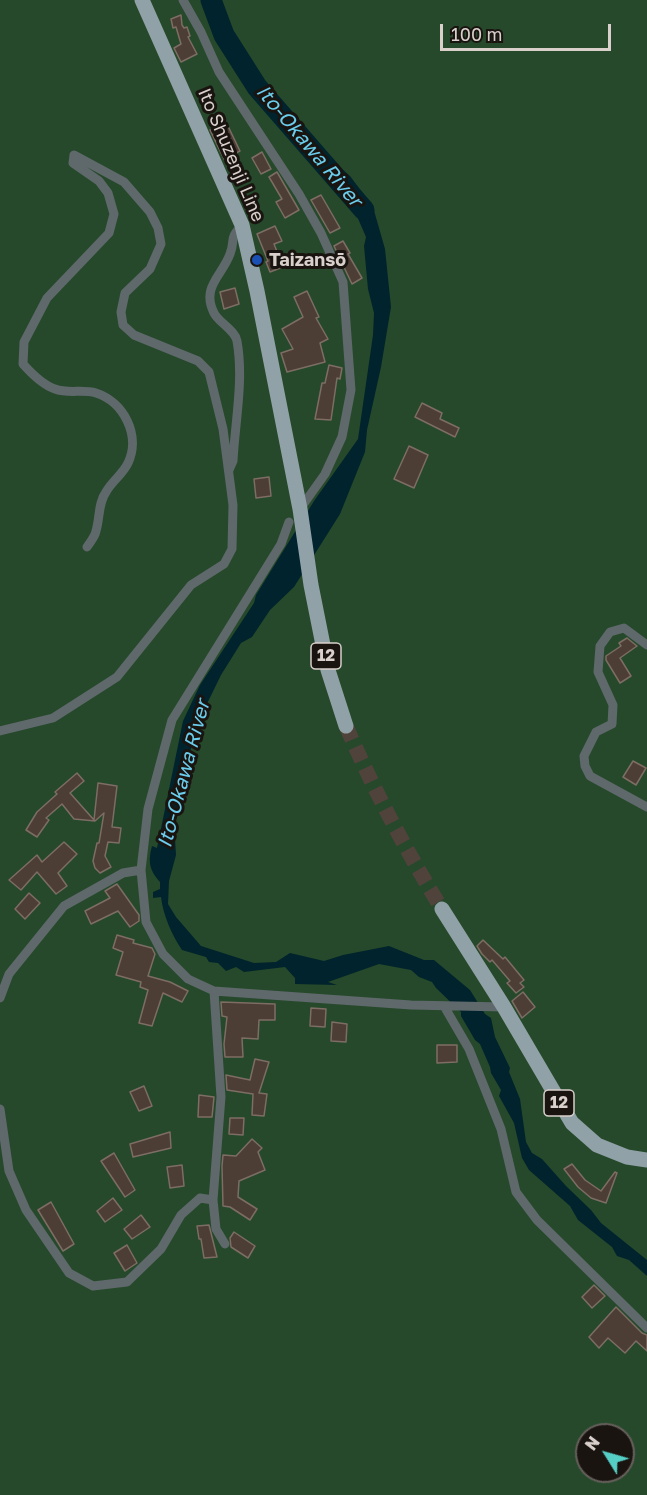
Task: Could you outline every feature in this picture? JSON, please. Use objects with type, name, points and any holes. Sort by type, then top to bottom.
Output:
[{"type":"main road","name":"Ito Shuzenji Line","points":[[142,0],[242,225],[300,509]]},
{"type":"main road","name":"12","points":[[300,509],[295,524],[311,585],[328,670],[346,726]]},
{"type":"main road","name":"12","points":[[442,909],[504,1007],[572,1123],[597,1145],[627,1157],[647,1160]]},
{"type":"street","points":[[183,0],[219,72],[299,194],[321,233],[343,282],[351,390],[342,437],[325,474],[300,509]]},
{"type":"street","points":[[0,731],[53,718],[117,677],[191,585],[224,564],[232,549],[234,505],[223,429],[209,372],[198,361],[134,335],[123,325],[121,312],[125,293],[150,268],[161,244],[158,228],[150,212],[124,182],[74,155],[73,163],[99,181],[108,193],[114,214],[109,233],[47,298],[24,342],[23,364],[33,375],[54,389],[96,392],[123,413],[130,423],[133,436],[131,455],[127,466],[105,493],[96,533],[87,547]]},
{"type":"street","points":[[228,472],[233,461],[239,368],[237,338],[215,314],[209,299],[211,286],[230,253],[232,236],[242,225]]},
{"type":"street","points":[[295,524],[172,720],[148,809],[141,870],[146,922],[164,954],[188,979],[214,991],[444,1006],[504,1007]]},
{"type":"street","points":[[647,645],[624,628],[610,632],[600,646],[598,672],[613,705],[612,724],[596,732],[584,756],[585,766],[590,776],[647,807]]},
{"type":"street","points":[[0,998],[9,974],[64,906],[123,873],[141,870]]},
{"type":"street","points":[[214,991],[221,1097],[213,1200],[216,1229],[225,1244]]},
{"type":"street","points":[[444,1006],[469,1049],[501,1129],[516,1192],[537,1220],[647,1328]]},
{"type":"street","points":[[0,1109],[9,1171],[26,1210],[69,1273],[93,1286],[127,1282],[161,1249],[181,1215],[200,1198],[213,1200]]},
{"type":"green space","points":[[0,0],[647,0],[647,1495],[0,1495]]},
{"type":"water","points":[[308,153],[334,162],[350,176],[373,207],[385,249],[391,307],[381,367],[367,430],[365,452],[340,514],[294,587],[270,610],[252,637],[241,643],[221,675],[200,718],[185,769],[174,823],[176,855],[169,881],[168,904],[201,946],[254,963],[276,962],[290,953],[324,961],[389,946],[424,960],[434,960],[470,990],[485,1014],[491,1018],[495,1037],[510,1068],[509,1072],[520,1099],[526,1142],[532,1153],[542,1159],[601,1223],[647,1260],[647,1276],[629,1260],[617,1256],[612,1247],[578,1220],[570,1206],[529,1170],[522,1158],[514,1123],[499,1096],[501,1090],[491,1073],[480,1044],[475,1040],[461,1012],[432,982],[419,977],[411,970],[379,964],[328,982],[337,985],[295,984],[295,978],[285,967],[244,972],[236,967],[226,971],[218,963],[209,962],[206,957],[182,950],[168,925],[161,897],[153,898],[153,892],[160,889],[160,882],[152,869],[151,851],[152,846],[157,848],[183,721],[200,685],[254,603],[256,595],[314,501],[358,439],[374,313],[368,289],[364,246],[366,237],[340,177]]},
{"type":"building","points":[[181,15],[182,25],[184,28],[187,27],[190,36],[188,37],[197,54],[181,62],[174,48],[181,44],[171,19]]},
{"type":"building","points":[[226,122],[240,151],[224,159],[210,130]]},
{"type":"building","points":[[262,152],[271,169],[261,174],[252,158]]},
{"type":"building","points":[[277,172],[299,210],[285,218],[276,202],[282,199],[269,177]]},
{"type":"building","points":[[321,195],[340,228],[330,233],[311,200]]},
{"type":"building","points":[[275,226],[282,241],[274,244],[283,267],[270,272],[257,234]]},
{"type":"building","points":[[343,241],[362,278],[352,284],[334,246]]},
{"type":"building","points":[[235,288],[239,304],[224,309],[220,292]]},
{"type":"building","points":[[307,291],[319,317],[316,318],[328,339],[320,343],[325,362],[287,372],[281,353],[293,349],[282,329],[303,317],[294,297]]},
{"type":"building","points":[[329,365],[342,368],[340,379],[337,378],[331,420],[315,419],[322,383],[325,383]]},
{"type":"building","points":[[422,403],[442,413],[440,419],[459,428],[455,437],[415,417]]},
{"type":"building","points":[[409,446],[428,455],[414,488],[394,479]]},
{"type":"building","points":[[269,477],[271,496],[256,498],[254,479]]},
{"type":"building","points":[[627,638],[637,646],[620,658],[631,676],[620,683],[606,660],[606,656],[621,646],[619,643]]},
{"type":"building","points":[[633,761],[646,768],[636,785],[623,777]]},
{"type":"building","points":[[77,773],[84,781],[70,793],[94,820],[98,783],[117,786],[112,827],[121,828],[119,843],[108,842],[105,856],[111,867],[100,873],[93,861],[97,843],[99,843],[104,813],[95,821],[74,819],[62,804],[46,818],[49,820],[37,837],[26,830],[37,812]]},
{"type":"building","points":[[64,842],[77,854],[58,873],[67,886],[56,894],[37,872],[21,890],[9,880],[37,855],[42,862]]},
{"type":"building","points":[[117,884],[139,915],[139,921],[130,927],[118,911],[91,924],[85,911],[110,898],[105,891]]},
{"type":"building","points":[[29,893],[40,903],[25,919],[15,909]]},
{"type":"building","points":[[117,935],[134,940],[133,943],[152,948],[155,954],[148,976],[170,982],[188,991],[182,1002],[163,993],[152,1026],[139,1023],[148,990],[140,987],[141,982],[116,975],[123,952],[113,948]]},
{"type":"building","points":[[483,940],[503,959],[505,957],[524,980],[520,983],[524,987],[516,993],[507,983],[510,981],[492,960],[490,962],[482,954],[477,946]]},
{"type":"building","points":[[523,992],[535,1007],[522,1018],[512,1001]]},
{"type":"building","points":[[221,1002],[275,1004],[275,1020],[259,1020],[258,1039],[242,1038],[243,1057],[225,1057],[227,1017],[222,1016]]},
{"type":"building","points":[[311,1008],[326,1009],[325,1027],[310,1026]]},
{"type":"building","points":[[332,1022],[347,1024],[346,1042],[331,1041]]},
{"type":"building","points":[[437,1045],[457,1045],[457,1062],[437,1063]]},
{"type":"building","points":[[255,1059],[269,1062],[259,1093],[267,1094],[264,1116],[252,1115],[253,1094],[227,1090],[226,1075],[250,1080]]},
{"type":"building","points":[[144,1086],[152,1106],[139,1111],[130,1092]]},
{"type":"building","points":[[199,1095],[214,1097],[212,1117],[198,1117]]},
{"type":"building","points":[[230,1118],[244,1118],[243,1135],[229,1134]]},
{"type":"building","points":[[170,1132],[171,1148],[133,1157],[130,1144]]},
{"type":"building","points":[[252,1139],[262,1148],[258,1152],[265,1170],[239,1181],[238,1197],[257,1209],[250,1220],[230,1207],[223,1206],[222,1166],[223,1155],[236,1156]]},
{"type":"building","points":[[114,1153],[135,1190],[125,1197],[101,1161]]},
{"type":"building","points":[[572,1164],[585,1180],[601,1191],[615,1172],[617,1173],[606,1203],[591,1198],[578,1187],[564,1169]]},
{"type":"building","points":[[182,1165],[184,1186],[170,1188],[167,1167]]},
{"type":"building","points":[[113,1198],[122,1210],[105,1222],[97,1211]]},
{"type":"building","points":[[51,1202],[74,1244],[63,1251],[38,1210]]},
{"type":"building","points":[[141,1215],[150,1227],[132,1239],[124,1229]]},
{"type":"building","points":[[209,1225],[217,1257],[204,1258],[197,1226]]},
{"type":"building","points":[[234,1232],[255,1246],[248,1258],[231,1247],[230,1238]]},
{"type":"building","points":[[127,1245],[137,1263],[125,1271],[114,1253]]},
{"type":"building","points":[[594,1285],[605,1296],[592,1308],[582,1297]]},
{"type":"building","points":[[616,1307],[642,1333],[647,1335],[647,1351],[636,1341],[625,1353],[608,1338],[599,1348],[589,1337]]},
{"type":"waterway","name":"Ito-Okawa River","points":[[211,0],[224,35],[257,87],[364,210]]},
{"type":"tunnel","points":[[346,726],[391,819],[442,909]]},
{"type":"place","name":"Taizansō","points":[[257,260]]}]
